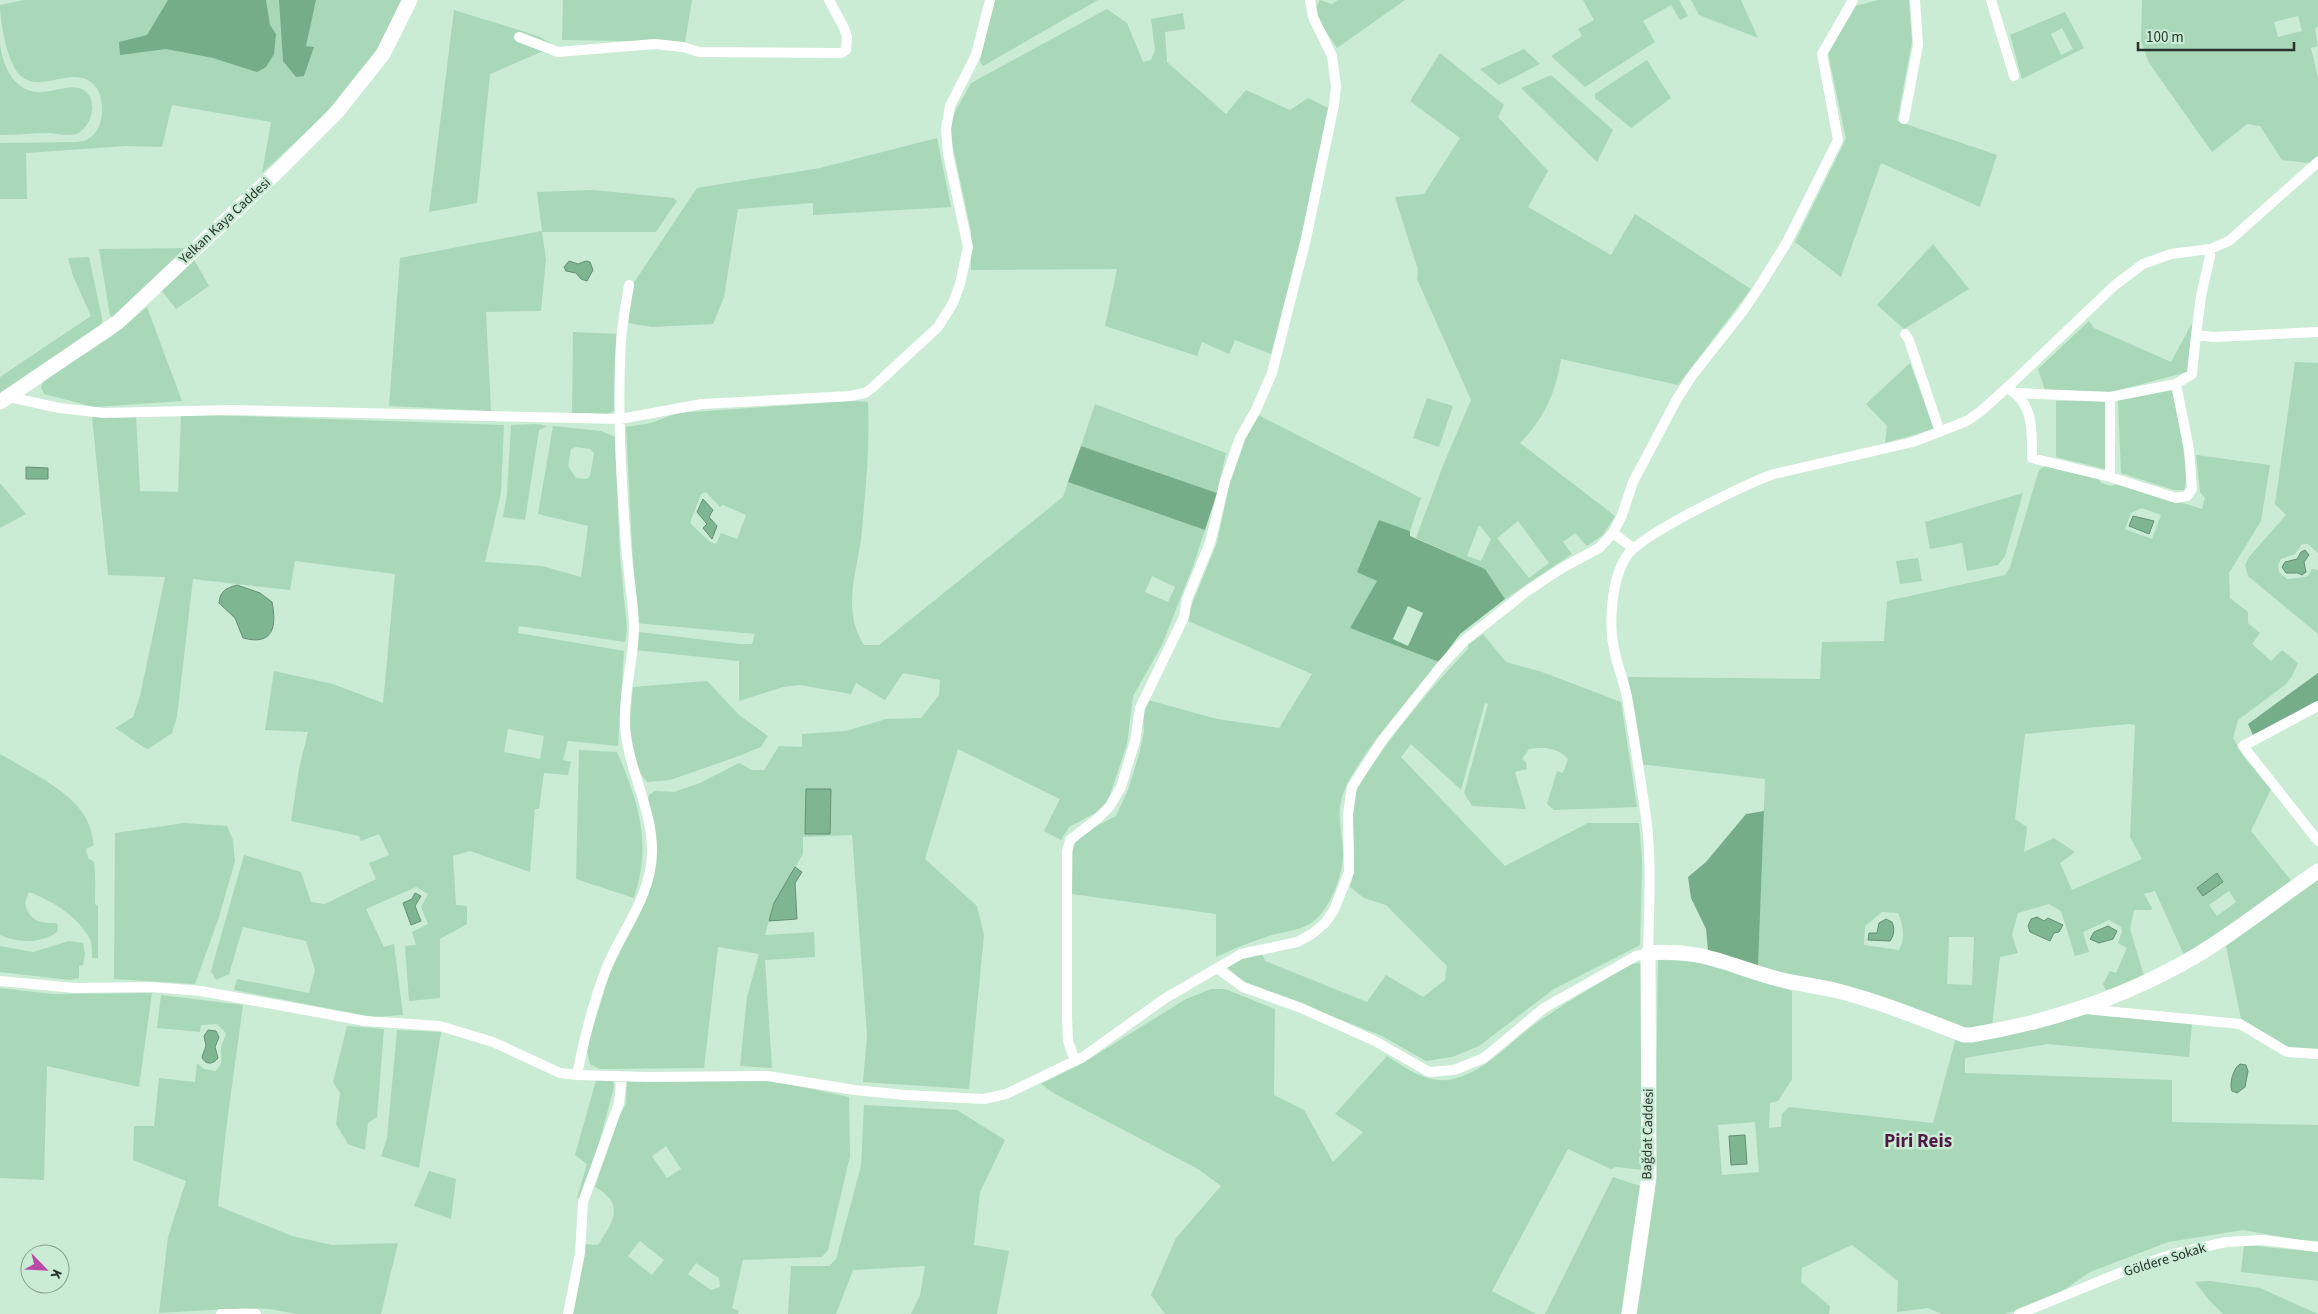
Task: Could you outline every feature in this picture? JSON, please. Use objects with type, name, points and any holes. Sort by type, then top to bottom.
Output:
[{"type":"street","name":"Yelkan Kaya Caddesi","points":[[4,399],[118,322],[282,167],[336,112],[384,54],[410,0]]},
{"type":"street","points":[[519,37],[558,52],[655,44],[682,47],[699,52],[842,53],[846,50],[847,37],[829,0]]},
{"type":"street","points":[[4,399],[104,413],[224,410],[620,420],[702,404],[850,396],[865,393],[882,380],[938,328],[953,303],[966,262],[968,247],[948,154],[946,129],[950,106],[976,55],[990,0]]},
{"type":"street","points":[[1075,1061],[1068,1041],[1067,1017],[1068,852],[1070,840],[1103,813],[1121,787],[1135,741],[1140,708],[1184,617],[1187,599],[1210,543],[1225,481],[1240,438],[1256,410],[1272,373],[1306,239],[1334,105],[1336,86],[1332,56],[1313,17],[1310,0]]},
{"type":"street","points":[[0,981],[75,988],[151,987],[201,991],[365,1021],[440,1026],[493,1042],[560,1073],[577,1075],[767,1076],[855,1090],[905,1095],[984,1099],[1006,1094],[1075,1061],[1164,999],[1241,954],[1297,942],[1312,934],[1325,923],[1334,910],[1349,872],[1348,814],[1352,787],[1381,742],[1442,666],[1464,642],[1527,591],[1562,568],[1599,548],[1612,533],[1633,482],[1677,399],[1691,377],[1743,311],[1764,280],[1787,242],[1838,140],[1822,54],[1853,0]]},
{"type":"street","points":[[1904,119],[1918,45],[1915,0]]},
{"type":"street","points":[[1992,0],[2014,76]]},
{"type":"street","points":[[1648,953],[1650,871],[1646,818],[1627,698],[1615,654],[1611,622],[1620,571],[1632,548],[1752,482],[1774,474],[1913,442],[1967,421],[2012,391],[2094,304],[2143,264],[2171,254],[2210,249],[2229,241],[2318,162]]},
{"type":"street","points":[[2012,391],[2110,397],[2176,384],[2192,374],[2201,296],[2210,249]]},
{"type":"street","points":[[577,1075],[583,1044],[606,969],[642,899],[649,876],[652,853],[650,823],[633,767],[625,728],[625,692],[634,626],[623,506],[620,420],[621,341],[629,286]]},
{"type":"street","points":[[2196,335],[2213,337],[2318,332]]},
{"type":"street","points":[[1904,334],[1909,340],[1940,432]]},
{"type":"street","points":[[2012,391],[2024,401],[2032,429],[2032,458],[2110,477],[2176,498],[2187,496],[2192,489],[2189,450],[2176,384]]},
{"type":"street","points":[[2110,397],[2110,477]]},
{"type":"street","points":[[1612,533],[1632,548]]},
{"type":"street","points":[[2318,706],[2243,746],[2318,840]]},
{"type":"street","points":[[1217,968],[1242,987],[1301,1008],[1375,1041],[1429,1072],[1454,1070],[1484,1058],[1544,1008],[1636,956],[1648,953],[1683,952],[1702,954],[1780,979],[1829,989],[1886,1005],[1964,1035],[2009,1028],[2078,1008],[2130,990],[2199,954],[2318,871]]},
{"type":"street","name":"Bağdat Caddesi","points":[[1630,1314],[1649,1177],[1648,953]]},
{"type":"street","points":[[2078,1008],[2240,1024],[2287,1052],[2318,1054]]},
{"type":"street","points":[[568,1314],[580,1254],[583,1202],[619,1103],[621,1084],[618,1076]]},
{"type":"street","name":"Göldere Sokak","points":[[2019,1314],[2132,1268],[2173,1254],[2226,1242],[2262,1240],[2318,1247]]},
{"type":"street","points":[[221,1314],[256,1314]]},
{"type":"shaded area","points":[[24,0],[401,0],[374,57],[333,107],[262,173],[271,122],[172,105],[162,147],[126,146],[26,153],[27,199],[0,199],[0,143],[84,141],[94,134],[99,127],[101,119],[102,110],[99,92],[88,80],[80,77],[71,77],[34,82],[26,80],[15,68],[5,41],[0,5]]},
{"type":"shaded area","points":[[168,0],[266,0],[270,25],[276,34],[274,54],[266,67],[257,72],[213,58],[166,49],[120,55],[119,42],[147,35]]},
{"type":"shaded area","points":[[279,0],[316,0],[306,46],[314,47],[304,76],[296,77],[283,61]]},
{"type":"shaded area","points":[[563,0],[692,0],[685,42],[562,40]]},
{"type":"shaded area","points":[[994,0],[1098,0],[983,66],[979,59]]},
{"type":"shaded area","points":[[1320,0],[1332,4],[1338,0],[1405,0],[1337,48],[1317,18],[1315,9]]},
{"type":"shaded area","points":[[1583,0],[1679,0],[1688,16],[1680,20],[1671,5],[1643,21],[1655,42],[1585,87],[1551,56],[1582,36],[1578,29],[1594,20]]},
{"type":"shaded area","points":[[1691,0],[1741,0],[1758,38],[1699,15]]},
{"type":"shaded area","points":[[1878,0],[1909,0],[1912,42],[1897,121],[1997,155],[1980,207],[1881,163],[1841,277],[1795,242],[1846,139],[1828,53],[1856,6]]},
{"type":"shaded area","points":[[2142,0],[2318,0],[2318,26],[2315,29],[2318,46],[2311,48],[2318,78],[2318,155],[2310,163],[2282,160],[2260,126],[2247,124],[2212,152],[2149,63],[2141,41]],"holes":[[[2298,16],[2302,31],[2278,37],[2274,22]]]},
{"type":"shaded area","points":[[1107,9],[1127,23],[1143,62],[1151,60],[1155,50],[1151,19],[1183,13],[1185,29],[1165,32],[1167,62],[1226,114],[1246,90],[1290,110],[1308,98],[1328,108],[1301,237],[1271,354],[1235,340],[1229,354],[1202,342],[1197,356],[1105,326],[1117,269],[971,270],[971,231],[949,129],[955,112],[971,83]]},
{"type":"shaded area","points":[[454,10],[538,36],[555,46],[490,74],[477,203],[429,212]]},
{"type":"shaded area","points":[[2065,12],[2084,48],[2022,79],[2010,35]],"holes":[[[2062,28],[2073,49],[2061,55],[2051,34]]]},
{"type":"shaded area","points":[[0,44],[9,73],[21,87],[29,91],[39,92],[72,87],[80,88],[88,94],[91,99],[92,110],[83,130],[70,135],[50,133],[0,135]]},
{"type":"shaded area","points":[[1524,49],[1540,64],[1499,85],[1480,69]]},
{"type":"shaded area","points":[[1440,53],[1504,105],[1498,117],[1548,171],[1528,207],[1611,255],[1635,214],[1751,289],[1678,385],[1561,359],[1556,383],[1548,404],[1536,424],[1520,443],[1615,516],[1603,535],[1587,546],[1575,533],[1563,542],[1572,554],[1505,599],[1485,569],[1416,538],[1444,463],[1471,400],[1417,279],[1418,270],[1395,197],[1424,194],[1460,138],[1410,101]],"holes":[[[1518,521],[1549,563],[1529,578],[1497,538]],[[1479,525],[1491,539],[1481,561],[1467,556]]]},
{"type":"shaded area","points":[[1647,60],[1671,98],[1631,128],[1595,98],[1595,94]]},
{"type":"shaded area","points":[[1551,75],[1613,130],[1597,162],[1521,88]]},
{"type":"shaded area","points":[[937,138],[951,207],[813,215],[813,203],[738,209],[724,297],[713,324],[652,327],[628,323],[633,284],[697,188],[820,168]]},
{"type":"shaded area","points":[[593,190],[674,198],[677,201],[656,232],[542,232],[546,259],[541,311],[486,312],[491,411],[389,406],[400,258],[542,231],[537,192]]},
{"type":"shaded area","points":[[1933,244],[1969,289],[1904,329],[1877,305]]},
{"type":"shaded area","points":[[190,248],[115,318],[110,316],[99,249]]},
{"type":"shaded area","points":[[89,257],[102,318],[102,329],[0,398],[0,377],[91,316],[73,276],[68,258]]},
{"type":"shaded area","points":[[193,258],[209,286],[176,309],[161,290]]},
{"type":"shaded area","points":[[569,261],[578,264],[586,261],[590,262],[593,270],[587,281],[581,279],[576,273],[566,271],[564,267]]},
{"type":"shaded area","points":[[147,307],[182,401],[94,407],[44,394],[41,387],[44,380],[111,337]]},
{"type":"shaded area","points":[[2195,318],[2187,372],[2112,392],[2045,390],[2038,369],[2089,321],[2094,328],[2171,362]]},
{"type":"shaded area","points":[[573,332],[617,334],[616,410],[607,414],[572,413]]},
{"type":"shaded area","points":[[2295,362],[2318,363],[2318,553],[2308,544],[2302,544],[2295,554],[2281,559],[2278,565],[2279,572],[2287,579],[2308,576],[2312,569],[2318,570],[2318,634],[2248,576],[2245,565],[2249,557],[2286,515],[2275,504]]},
{"type":"shaded area","points":[[1910,363],[1934,429],[1885,443],[1887,426],[1866,404]]},
{"type":"shaded area","points":[[2172,390],[2186,471],[2184,490],[2174,490],[2121,473],[2118,400]]},
{"type":"shaded area","points":[[1427,398],[1453,406],[1439,447],[1413,438]]},
{"type":"shaded area","points":[[2106,400],[2108,445],[2105,469],[2056,457],[2056,401]]},
{"type":"shaded area","points":[[853,401],[868,402],[866,481],[852,603],[857,631],[864,645],[879,645],[1063,497],[1068,482],[1205,530],[1162,645],[1133,696],[1127,744],[1110,795],[1103,809],[1069,827],[1061,840],[1044,831],[1060,799],[958,749],[925,859],[977,906],[984,935],[969,1089],[863,1082],[867,1035],[852,835],[803,837],[803,854],[774,903],[765,935],[814,932],[815,957],[765,960],[772,1068],[740,1066],[747,997],[759,954],[718,947],[704,1068],[600,1069],[590,1064],[587,1051],[590,1037],[610,973],[643,903],[655,856],[655,823],[647,802],[649,795],[655,791],[674,792],[700,783],[739,763],[752,770],[764,770],[779,746],[802,747],[802,734],[846,731],[886,719],[921,718],[939,695],[940,680],[903,673],[885,700],[856,683],[851,694],[800,685],[783,687],[739,701],[739,661],[635,650],[636,635],[639,632],[739,644],[752,644],[755,634],[636,623],[626,427],[651,423],[677,413]],"holes":[[[706,492],[720,507],[723,505],[746,515],[737,539],[721,533],[716,544],[710,542],[690,523],[701,494]],[[1152,576],[1175,587],[1168,602],[1145,592]]]},
{"type":"shaded area","points":[[1095,404],[1226,453],[1217,493],[1081,446]]},
{"type":"shaded area","points":[[181,414],[504,425],[501,493],[485,562],[542,566],[581,577],[588,526],[538,514],[553,426],[601,431],[615,437],[620,557],[627,630],[625,642],[519,626],[518,633],[624,651],[618,746],[568,741],[563,760],[571,762],[568,775],[544,773],[539,809],[535,809],[530,872],[470,851],[453,856],[456,905],[467,906],[467,924],[440,939],[440,998],[409,1001],[405,946],[416,945],[412,932],[428,924],[421,907],[428,894],[416,887],[366,909],[384,947],[394,944],[403,1015],[373,1017],[234,990],[237,979],[309,993],[315,970],[306,941],[243,927],[229,974],[216,980],[211,971],[244,855],[301,872],[311,902],[325,904],[376,879],[369,863],[389,855],[379,834],[361,841],[359,836],[291,821],[299,769],[308,732],[265,730],[274,671],[333,684],[383,703],[395,574],[295,561],[290,590],[193,579],[177,717],[172,733],[148,749],[115,728],[133,717],[140,696],[165,577],[108,575],[92,417],[136,416],[140,491],[178,492]],"holes":[[[576,447],[590,449],[594,453],[590,476],[587,479],[576,478],[568,466],[571,449]],[[508,729],[544,736],[540,759],[504,752]]]},
{"type":"shaded area","points":[[1258,415],[1421,498],[1410,531],[1379,520],[1378,580],[1350,628],[1439,662],[1369,749],[1346,786],[1340,808],[1343,854],[1341,871],[1331,899],[1321,914],[1310,924],[1262,938],[1216,957],[1216,914],[1072,894],[1073,847],[1079,835],[1116,816],[1128,790],[1139,755],[1144,732],[1143,710],[1148,700],[1217,719],[1279,728],[1312,674],[1188,621],[1190,609],[1217,543],[1229,486],[1248,432]]},
{"type":"shaded area","points":[[536,424],[547,426],[539,430],[525,520],[503,517],[507,494],[511,425]]},
{"type":"shaded area","points":[[1081,446],[1217,493],[1205,530],[1068,482]]},
{"type":"shaded area","points":[[2196,455],[2270,465],[2261,521],[2229,573],[2230,598],[2248,612],[2248,623],[2260,633],[2252,644],[2271,661],[2282,650],[2298,663],[2285,685],[2238,720],[2233,738],[2244,757],[2271,789],[2251,831],[2293,883],[2184,955],[2155,891],[2144,894],[2152,908],[2151,910],[2134,910],[2130,929],[2144,976],[2106,991],[2103,984],[2110,971],[2116,973],[2127,948],[2118,943],[2122,932],[2121,927],[2109,920],[2083,932],[2089,952],[2075,956],[2061,911],[2049,904],[2018,913],[2012,935],[2018,953],[2000,957],[1992,1026],[1970,1031],[1758,968],[1765,779],[1640,764],[1628,677],[1820,679],[1822,642],[1884,641],[1887,601],[2005,575],[2010,567],[2039,470],[2046,466],[2099,479],[2101,483],[2111,486],[2120,483],[2202,509],[2205,498],[2200,492]],"holes":[[[2142,508],[2161,515],[2152,539],[2125,529],[2131,513]],[[2135,725],[2130,837],[2142,859],[2072,890],[2060,863],[2075,852],[2054,838],[2024,852],[2027,827],[2015,819],[2025,734]],[[2229,891],[2236,902],[2217,916],[2209,905]],[[1882,912],[1898,913],[1903,932],[1899,950],[1864,945],[1865,926]],[[1949,937],[1974,937],[1972,985],[1947,984]]]},
{"type":"shaded area","points":[[26,467],[48,468],[48,479],[26,479]]},
{"type":"shaded area","points":[[0,483],[26,514],[0,528]]},
{"type":"shaded area","points":[[2023,493],[2005,556],[1998,565],[1967,571],[1962,543],[1930,549],[1925,522]]},
{"type":"shaded area","points":[[703,499],[713,510],[709,517],[717,526],[712,539],[703,528],[707,524],[697,512]]},
{"type":"shaded area","points":[[2133,516],[2154,521],[2149,534],[2129,526]]},
{"type":"shaded area","points":[[1379,520],[1410,531],[1410,536],[1485,569],[1505,599],[1460,634],[1439,662],[1350,628],[1377,581],[1357,572]],"holes":[[[1408,606],[1423,613],[1408,646],[1393,639]]]},
{"type":"shaded area","points":[[2305,550],[2309,555],[2304,562],[2306,572],[2302,575],[2286,573],[2282,567],[2285,562],[2297,559],[2301,552]]},
{"type":"shaded area","points":[[1918,558],[1922,581],[1900,584],[1896,561]]},
{"type":"shaded area","points":[[237,585],[260,593],[272,602],[273,626],[267,637],[253,640],[243,638],[235,618],[219,603],[224,591]]},
{"type":"shaded area","points":[[1483,634],[1506,662],[1542,672],[1621,702],[1637,807],[1554,810],[1547,804],[1557,771],[1563,773],[1568,759],[1555,750],[1540,748],[1529,749],[1522,759],[1526,762],[1527,769],[1515,772],[1526,809],[1472,806],[1464,793],[1488,704],[1485,703],[1461,790],[1411,744],[1401,757],[1505,866],[1588,823],[1639,823],[1642,861],[1640,945],[1554,989],[1479,1046],[1452,1057],[1426,1061],[1382,1036],[1243,981],[1227,967],[1242,958],[1262,953],[1265,961],[1367,1002],[1386,975],[1423,997],[1445,980],[1447,966],[1386,905],[1364,898],[1350,887],[1354,864],[1354,805],[1357,788],[1362,779],[1399,728],[1468,649],[1468,645]]},
{"type":"shaded area","points":[[2318,673],[2318,702],[2253,735],[2248,724]]},
{"type":"shaded area","points":[[707,681],[739,715],[768,736],[761,747],[739,756],[670,780],[647,782],[635,761],[632,749],[630,724],[633,687]]},
{"type":"shaded area","points":[[579,750],[617,752],[625,771],[637,806],[642,841],[642,859],[634,898],[576,879]]},
{"type":"shaded area","points":[[0,754],[34,773],[68,797],[88,822],[94,845],[86,849],[88,858],[94,862],[95,867],[95,904],[98,906],[98,958],[92,958],[91,941],[85,931],[72,917],[64,910],[29,892],[25,903],[29,914],[36,920],[56,923],[58,926],[57,932],[44,939],[29,941],[14,940],[0,935]]},
{"type":"shaded area","points":[[806,789],[831,789],[830,834],[805,834]]},
{"type":"shaded area","points":[[1764,811],[1758,968],[1708,950],[1706,929],[1691,898],[1688,877],[1706,862],[1746,814]]},
{"type":"shaded area","points":[[184,823],[227,826],[233,840],[235,861],[219,917],[195,984],[114,979],[115,833]]},
{"type":"shaded area","points":[[795,867],[802,872],[795,883],[797,919],[769,921],[774,903]]},
{"type":"shaded area","points":[[2217,873],[2223,882],[2203,896],[2197,888]]},
{"type":"shaded area","points":[[2318,880],[2318,1049],[2286,1047],[2241,1019],[2226,946]]},
{"type":"shaded area","points":[[415,893],[421,896],[415,906],[421,921],[411,925],[403,903],[412,899]]},
{"type":"shaded area","points":[[2037,917],[2044,921],[2048,918],[2063,925],[2059,932],[2054,933],[2050,941],[2030,932],[2028,926],[2031,919]]},
{"type":"shaded area","points":[[1886,919],[1892,922],[1894,927],[1890,941],[1868,940],[1869,933],[1877,933],[1879,923]]},
{"type":"shaded area","points":[[2108,926],[2117,931],[2113,939],[2099,943],[2090,939],[2094,932]]},
{"type":"shaded area","points":[[69,941],[83,943],[85,954],[83,965],[79,966],[79,978],[70,980],[0,972],[0,946],[33,952]]},
{"type":"shaded area","points":[[1658,960],[1706,961],[1792,991],[1792,1079],[1778,1101],[1770,1103],[1769,1128],[1781,1127],[1782,1114],[1789,1107],[1933,1123],[1956,1037],[1965,1042],[1979,1041],[2079,1013],[2192,1023],[2189,1057],[2048,1044],[1965,1058],[1965,1073],[2172,1080],[2172,1122],[2318,1125],[2318,1241],[2300,1240],[2243,1230],[2168,1242],[2090,1272],[2064,1290],[2031,1306],[2004,1314],[1942,1314],[1928,1308],[1897,1312],[1898,1281],[1852,1245],[1802,1268],[1801,1282],[1830,1306],[1829,1314],[1637,1314],[1655,1191]],"holes":[[[1755,1122],[1759,1172],[1722,1175],[1718,1125]]]},
{"type":"shaded area","points":[[1641,963],[1642,1170],[1616,1167],[1611,1169],[1568,1149],[1492,1291],[1536,1314],[1165,1314],[1151,1295],[1176,1238],[1221,1186],[1198,1169],[1055,1094],[1041,1084],[1083,1063],[1186,999],[1211,989],[1225,989],[1275,1009],[1274,1095],[1304,1110],[1333,1162],[1363,1132],[1335,1114],[1387,1056],[1426,1078],[1444,1080],[1465,1075],[1496,1056],[1535,1024],[1571,1000],[1632,964]]},
{"type":"shaded area","points":[[0,988],[53,994],[152,993],[139,1087],[47,1066],[44,1180],[0,1178]]},
{"type":"shaded area","points":[[161,995],[243,1005],[218,1206],[292,1236],[332,1245],[398,1243],[381,1314],[296,1314],[270,1309],[245,1308],[159,1313],[168,1237],[186,1181],[133,1160],[134,1126],[154,1126],[159,1078],[195,1082],[197,1063],[204,1069],[215,1071],[218,1068],[221,1063],[221,1047],[226,1033],[217,1024],[201,1025],[200,1032],[157,1028]]},
{"type":"shaded area","points":[[347,1026],[384,1029],[377,1117],[368,1123],[365,1150],[348,1144],[336,1124],[340,1093],[333,1082]]},
{"type":"shaded area","points":[[208,1030],[216,1031],[219,1037],[215,1047],[218,1058],[214,1062],[209,1063],[205,1062],[202,1057],[206,1046],[204,1036]]},
{"type":"shaded area","points":[[397,1030],[441,1032],[419,1168],[381,1156],[387,1138]]},
{"type":"shaded area","points":[[2240,1064],[2246,1065],[2248,1071],[2245,1087],[2237,1093],[2232,1091],[2231,1081],[2235,1069]]},
{"type":"shaded area","points":[[765,1079],[849,1097],[850,1156],[828,1250],[822,1257],[743,1260],[732,1308],[739,1311],[738,1314],[572,1314],[585,1244],[598,1245],[608,1229],[614,1214],[611,1200],[605,1193],[595,1187],[619,1117],[626,1104],[627,1081]],"holes":[[[666,1146],[681,1169],[667,1178],[652,1156]],[[640,1241],[664,1260],[652,1275],[628,1256]],[[696,1263],[719,1278],[720,1287],[711,1290],[688,1274]]]},
{"type":"shaded area","points":[[596,1080],[613,1081],[614,1087],[593,1166],[579,1199],[577,1198],[587,1164],[575,1155]]},
{"type":"shaded area","points":[[864,1105],[957,1110],[1005,1140],[980,1192],[974,1245],[1009,1251],[997,1314],[911,1314],[920,1295],[925,1266],[853,1270],[836,1314],[788,1314],[791,1266],[829,1266],[836,1259],[861,1166]]},
{"type":"shaded area","points":[[1745,1135],[1747,1164],[1731,1165],[1729,1136]]},
{"type":"shaded area","points":[[429,1171],[456,1179],[451,1219],[414,1206]]},
{"type":"shaded area","points":[[1613,1177],[1640,1186],[1621,1314],[1545,1314]]},
{"type":"shaded area","points":[[2244,1245],[2318,1252],[2318,1281],[2241,1272]]},
{"type":"shaded area","points":[[2210,1281],[2260,1288],[2318,1314],[2223,1314],[2195,1282]]},
{"type":"district","name":"Piri Reis","points":[[1918,1141]]}]
